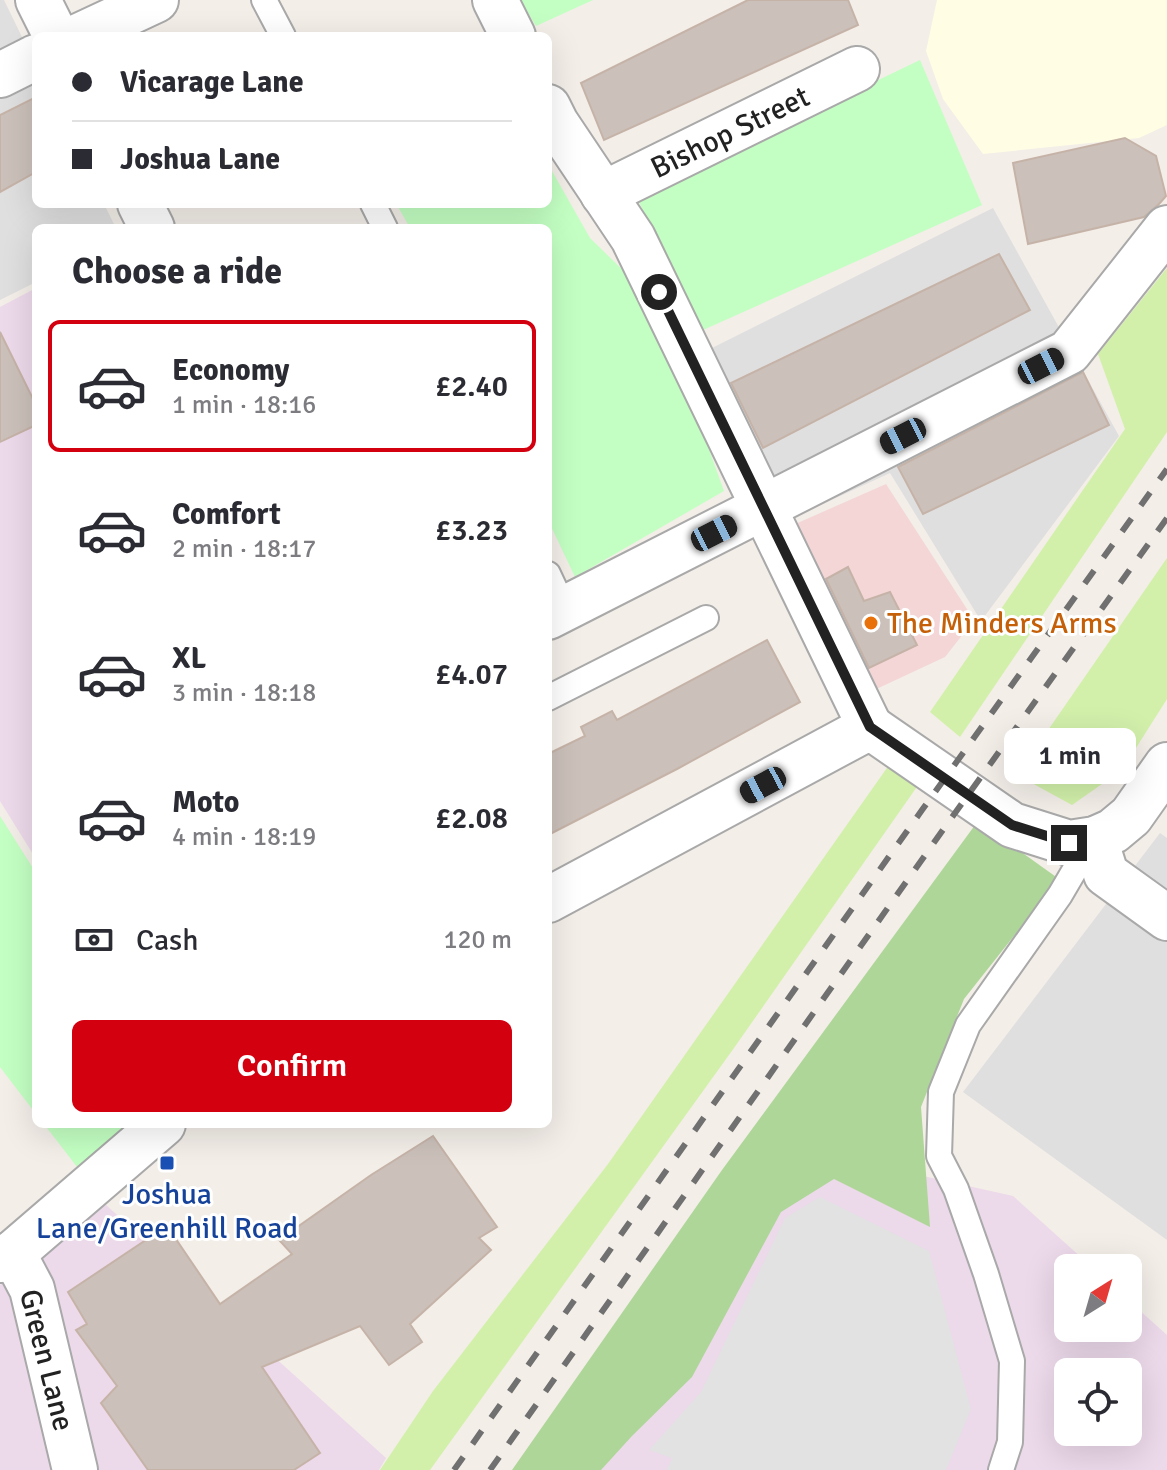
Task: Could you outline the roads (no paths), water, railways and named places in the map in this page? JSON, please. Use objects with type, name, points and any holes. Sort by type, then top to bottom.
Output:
[{"type":"street","points":[[38,0],[54,32]]},
{"type":"street","points":[[88,32],[156,0]]},
{"type":"street","points":[[495,0],[511,32]]},
{"type":"street","points":[[0,75],[32,59]]},
{"type":"street","name":"Bishop Street","points":[[603,194],[857,69]]},
{"type":"street","points":[[552,115],[633,238],[870,727],[1012,825],[1069,843],[1113,831],[1131,816],[1167,765]]},
{"type":"street","points":[[553,600],[765,507],[1069,352],[1167,228]]},
{"type":"street","points":[[552,898],[870,727]]},
{"type":"street","points":[[1091,839],[1106,874],[1167,918]]},
{"type":"street","points":[[6,1256],[158,1128]]},
{"type":"street","name":"Green Lane","points":[[6,1256],[32,1289],[75,1470]]},
{"type":"lane","points":[[264,0],[281,32]]},
{"type":"lane","points":[[552,696],[706,618]]},
{"type":"lane","points":[[1001,1470],[1010,1442],[1012,1361],[956,1189],[939,1156],[941,1092],[968,1025],[1060,895],[1091,839]]},
{"type":"railway","points":[[454,1470],[1167,469]]},
{"type":"railway","points":[[490,1470],[1167,518]]},
{"type":"place","name":"The Minders Arms","points":[[871,623]]},
{"type":"place","name":"Joshua Lane/Greenhill Road","points":[[167,1163]]}]
